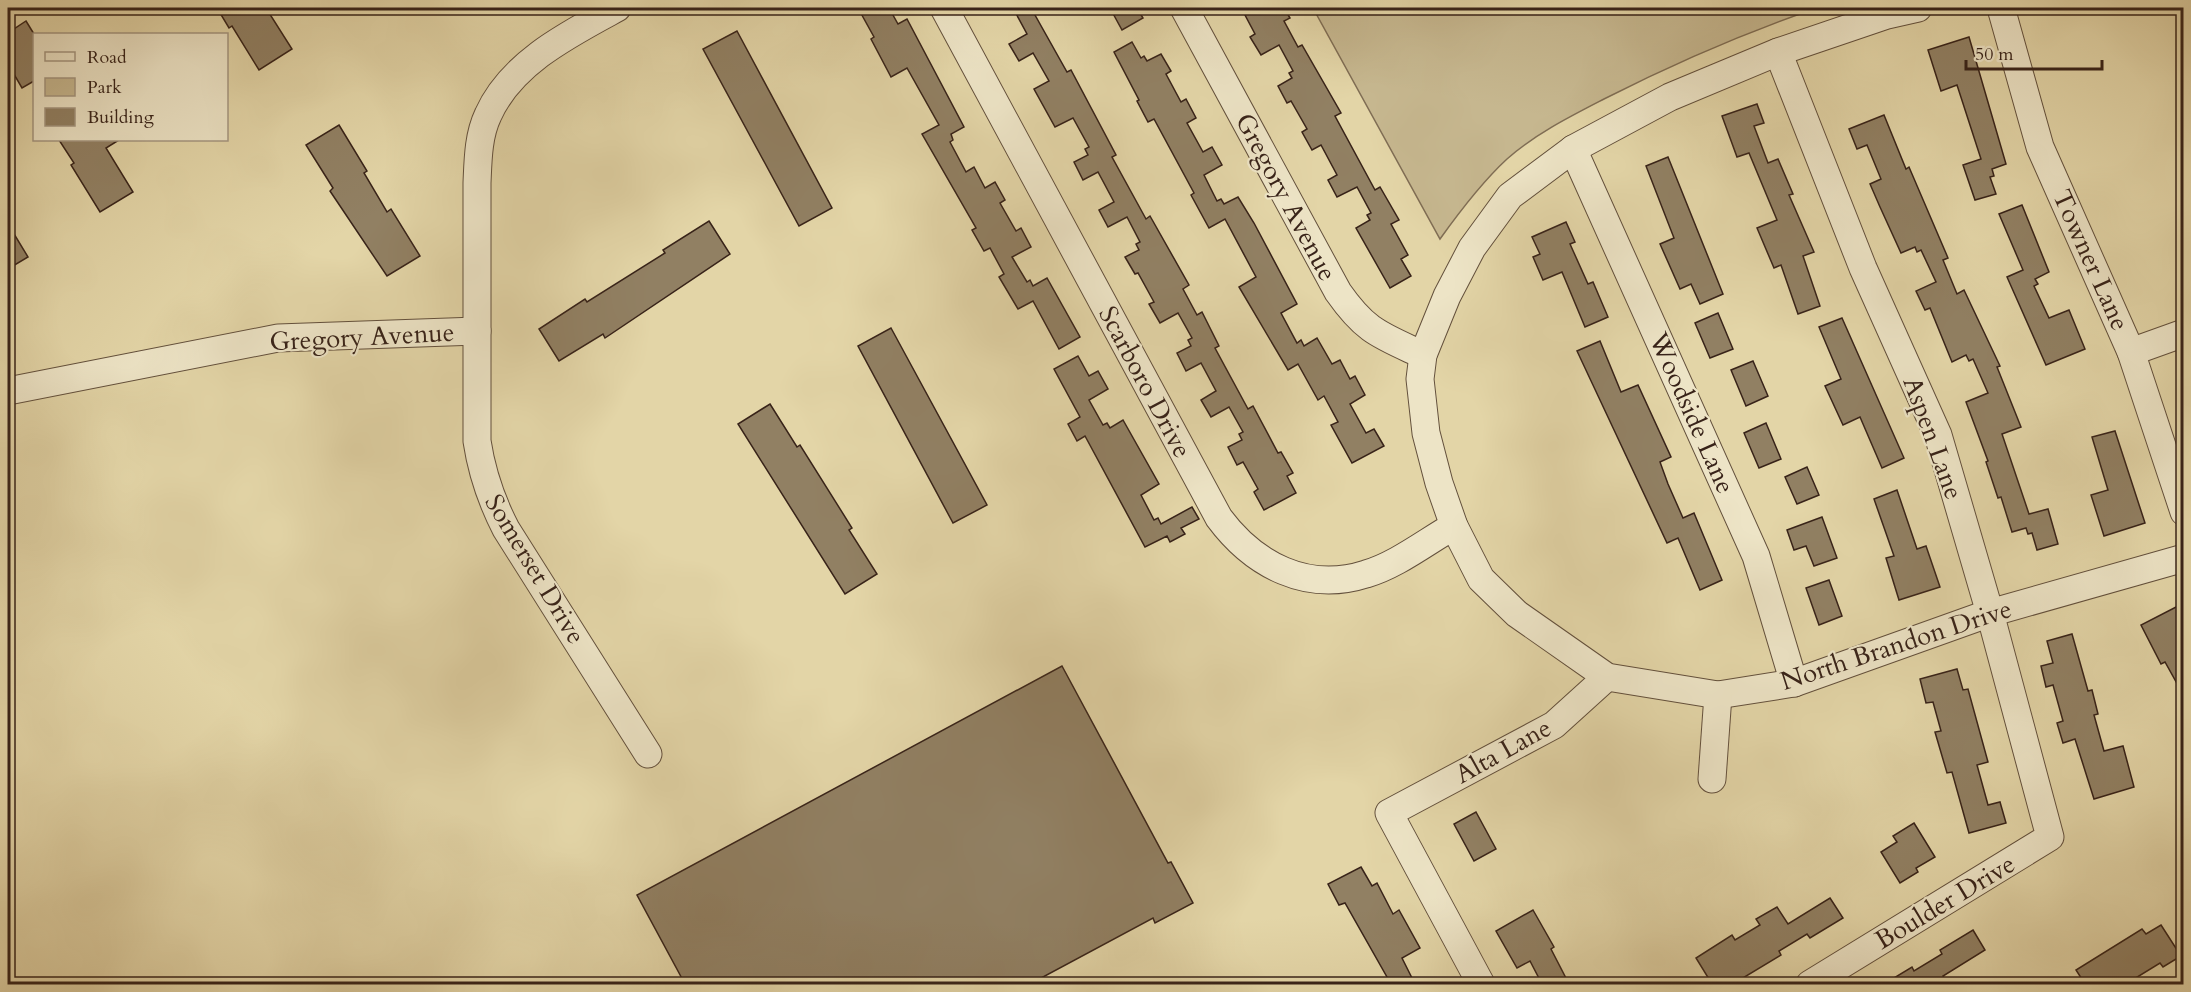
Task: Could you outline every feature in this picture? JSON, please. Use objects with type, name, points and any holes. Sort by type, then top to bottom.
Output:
[{"type":"street","name":"Gregory Avenue","points":[[8,391],[278,338],[477,331],[478,156],[488,116],[510,79],[525,66],[617,8]]},
{"type":"street","name":"Scarboro Drive","points":[[944,8],[1213,508],[1236,540],[1259,559],[1288,573],[1306,579],[1340,580],[1376,570],[1454,526]]},
{"type":"street","name":"Gregory Avenue","points":[[1184,8],[1338,292],[1355,317],[1371,330],[1422,355]]},
{"type":"street","points":[[1422,355],[1447,296],[1478,239],[1510,196],[1573,149],[1670,98],[1778,52],[1887,15],[1918,8]]},
{"type":"street","name":"Towner Lane","points":[[2001,8],[2040,147],[2131,352],[2184,512]]},
{"type":"street","name":"Aspen Lane","points":[[1778,52],[1863,268],[1938,435],[1990,613],[2050,837]]},
{"type":"street","name":"Woodside Lane","points":[[1573,149],[1756,556],[1794,683]]},
{"type":"street","name":"Somerset Drive","points":[[477,331],[477,441],[490,499],[648,754]]},
{"type":"street","points":[[2131,352],[2184,333]]},
{"type":"street","name":"North Brandon Drive","points":[[1422,355],[1420,379],[1426,433],[1439,483],[1454,526],[1481,579],[1517,614],[1607,677],[1718,695],[1794,683],[1990,613],[2184,558]]},
{"type":"street","name":"Alta Lane","points":[[1481,984],[1389,813],[1554,725],[1607,677]]},
{"type":"street","points":[[1712,779],[1718,695]]},
{"type":"street","name":"Boulder Drive","points":[[1810,984],[2050,837]]},
{"type":"green space","points":[[1313,8],[1817,8],[1682,61],[1604,99],[1541,134],[1497,168],[1440,239]]},
{"type":"building","points":[[217,8],[266,8],[292,49],[259,70],[232,26],[229,28]]},
{"type":"building","points":[[858,8],[889,8],[898,24],[907,19],[964,127],[951,134],[953,140],[950,142],[966,172],[974,167],[985,188],[995,182],[1005,200],[1000,203],[1016,231],[1021,228],[1031,247],[1012,257],[1027,282],[1030,280],[1033,286],[1047,278],[1080,337],[1059,349],[1033,301],[1018,309],[999,277],[1004,274],[990,248],[984,251],[972,230],[976,228],[922,134],[939,125],[907,68],[891,77],[871,39],[874,37]]},
{"type":"building","points":[[1013,8],[1031,8],[1067,72],[1071,70],[1116,155],[1112,157],[1146,219],[1150,216],[1189,285],[1183,289],[1197,315],[1202,312],[1219,346],[1215,348],[1248,409],[1253,406],[1278,453],[1281,452],[1293,473],[1287,476],[1296,493],[1264,510],[1254,492],[1258,489],[1243,462],[1237,465],[1228,447],[1242,440],[1239,434],[1243,432],[1229,407],[1211,417],[1201,400],[1216,391],[1201,363],[1186,371],[1177,353],[1191,346],[1188,340],[1192,338],[1178,313],[1160,323],[1149,304],[1154,302],[1138,273],[1135,274],[1125,257],[1139,250],[1136,244],[1140,242],[1127,217],[1108,227],[1099,210],[1114,202],[1098,172],[1083,180],[1074,162],[1088,155],[1085,149],[1089,147],[1073,118],[1055,127],[1034,89],[1049,81],[1033,53],[1019,61],[1009,44],[1027,34]]},
{"type":"building","points":[[1110,8],[1137,8],[1143,18],[1122,30]]},
{"type":"building","points":[[1258,8],[1284,8],[1290,18],[1284,21],[1298,47],[1302,45],[1341,113],[1335,116],[1375,190],[1380,187],[1399,220],[1391,224],[1408,255],[1401,259],[1411,276],[1390,288],[1356,228],[1370,220],[1367,215],[1371,213],[1357,187],[1337,197],[1328,180],[1337,175],[1321,145],[1312,150],[1302,132],[1307,129],[1291,101],[1287,103],[1278,86],[1292,78],[1289,73],[1293,71],[1279,45],[1261,55],[1250,37],[1255,34],[1245,15]]},
{"type":"building","points":[[26,21],[33,33],[33,82],[22,88],[8,64],[8,33]]},
{"type":"building","points":[[737,31],[832,208],[799,226],[703,49]]},
{"type":"building","points":[[1969,37],[2006,164],[1992,169],[1994,176],[1990,177],[1996,194],[1975,200],[1963,165],[1981,159],[1957,85],[1941,91],[1928,50]]},
{"type":"building","points":[[1132,42],[1141,58],[1144,56],[1147,61],[1161,54],[1171,71],[1166,74],[1181,102],[1186,99],[1196,118],[1187,123],[1203,152],[1212,147],[1222,165],[1204,175],[1217,201],[1221,199],[1224,204],[1238,197],[1297,304],[1281,313],[1297,343],[1301,340],[1304,346],[1317,338],[1332,364],[1340,360],[1350,379],[1355,376],[1365,395],[1350,404],[1366,433],[1374,429],[1384,446],[1352,463],[1331,425],[1338,422],[1324,396],[1318,400],[1298,364],[1288,370],[1239,287],[1256,277],[1225,219],[1209,228],[1191,195],[1194,193],[1154,119],[1148,122],[1137,101],[1139,100],[1114,52]]},
{"type":"building","points":[[1757,104],[1764,123],[1754,126],[1768,163],[1778,159],[1793,194],[1789,195],[1814,252],[1803,256],[1820,306],[1798,314],[1781,265],[1774,268],[1757,228],[1777,220],[1749,153],[1737,157],[1722,116]]},
{"type":"building","points":[[1884,115],[1906,169],[1909,167],[1948,258],[1943,260],[1957,294],[1964,290],[2000,366],[1997,367],[2021,427],[2002,434],[2029,514],[2048,509],[2058,544],[2037,550],[2032,533],[2028,534],[2026,528],[2012,532],[2001,497],[1998,498],[1986,462],[1988,461],[1966,402],[1988,393],[1973,359],[1969,361],[1966,355],[1952,362],[1930,308],[1925,310],[1916,291],[1936,282],[1921,250],[1917,252],[1915,247],[1901,253],[1870,184],[1881,179],[1867,145],[1857,149],[1849,129]]},
{"type":"building","points":[[339,125],[367,171],[364,173],[387,212],[391,209],[420,256],[387,276],[330,191],[333,188],[306,145]]},
{"type":"building","points":[[60,141],[117,141],[106,148],[133,192],[100,212],[71,165],[74,163]]},
{"type":"building","points":[[1668,157],[1723,294],[1700,304],[1691,284],[1680,289],[1660,244],[1674,238],[1646,166]]},
{"type":"building","points":[[2022,205],[2049,272],[2035,279],[2038,284],[2034,286],[2049,318],[2069,310],[2085,349],[2046,365],[2007,277],[2023,270],[1999,214]]},
{"type":"building","points":[[709,221],[730,254],[605,338],[603,334],[559,361],[539,329],[585,299],[587,302],[665,253],[663,250]]},
{"type":"building","points":[[1566,222],[1575,242],[1570,244],[1588,284],[1593,282],[1608,317],[1585,327],[1562,272],[1543,280],[1533,257],[1540,254],[1532,237]]},
{"type":"building","points":[[8,224],[28,257],[8,269]]},
{"type":"building","points":[[1718,313],[1733,349],[1710,358],[1695,323]]},
{"type":"building","points":[[1842,318],[1904,458],[1882,468],[1860,417],[1843,425],[1825,386],[1841,379],[1819,327]]},
{"type":"building","points":[[891,328],[987,505],[953,523],[858,346]]},
{"type":"building","points":[[1600,341],[1621,392],[1638,385],[1671,457],[1660,462],[1668,484],[1683,518],[1694,513],[1722,580],[1700,590],[1678,538],[1667,543],[1577,351]]},
{"type":"building","points":[[1078,356],[1089,376],[1098,371],[1108,389],[1089,400],[1103,425],[1107,423],[1110,428],[1123,420],[1159,484],[1141,495],[1154,520],[1158,518],[1161,524],[1192,507],[1199,519],[1181,528],[1185,534],[1170,542],[1167,536],[1145,547],[1085,436],[1077,441],[1068,424],[1080,417],[1054,369]]},
{"type":"building","points":[[1753,361],[1768,396],[1746,406],[1731,370]]},
{"type":"building","points":[[770,404],[797,447],[800,445],[852,528],[849,530],[877,574],[845,594],[738,424]]},
{"type":"building","points":[[1766,423],[1781,459],[1759,468],[1744,433]]},
{"type":"building","points":[[2115,431],[2145,523],[2104,536],[2091,495],[2108,490],[2092,437]]},
{"type":"building","points":[[1807,467],[1819,495],[1797,504],[1785,477]]},
{"type":"building","points":[[1897,490],[1917,549],[1926,546],[1940,587],[1899,600],[1886,558],[1894,556],[1874,499]]},
{"type":"building","points":[[1822,517],[1837,558],[1814,566],[1806,546],[1794,550],[1787,530]]},
{"type":"building","points":[[1829,580],[1842,616],[1819,625],[1806,588]]},
{"type":"building","points":[[2178,606],[2184,615],[2184,696],[2165,662],[2161,664],[2141,625]]},
{"type":"building","points":[[2072,634],[2088,691],[2092,690],[2098,714],[2094,715],[2104,751],[2123,746],[2134,787],[2094,799],[2075,739],[2063,743],[2057,723],[2063,721],[2053,685],[2046,687],[2041,666],[2053,663],[2047,641]]},
{"type":"building","points":[[1062,666],[1168,863],[1171,862],[1193,903],[1155,923],[1153,918],[1030,984],[685,984],[637,895]]},
{"type":"building","points":[[1957,669],[1963,690],[1968,689],[1988,762],[1977,765],[1988,805],[2000,802],[2006,823],[1969,833],[1952,772],[1947,773],[1935,732],[1941,731],[1933,702],[1926,703],[1920,679]]},
{"type":"building","points":[[1476,812],[1496,849],[1474,861],[1454,824]]},
{"type":"building","points":[[1914,823],[1935,857],[1916,868],[1918,872],[1900,883],[1881,852],[1897,842],[1893,836]]},
{"type":"building","points":[[1361,867],[1372,886],[1377,883],[1393,914],[1399,910],[1420,948],[1402,958],[1415,984],[1391,984],[1345,903],[1339,905],[1328,884]]},
{"type":"building","points":[[1830,898],[1843,918],[1810,938],[1807,934],[1779,951],[1781,955],[1733,984],[1712,984],[1696,958],[1732,935],[1735,940],[1760,925],[1756,919],[1777,907],[1788,924]]},
{"type":"building","points":[[1533,910],[1554,947],[1551,949],[1569,984],[1542,984],[1530,961],[1517,968],[1496,931]]},
{"type":"building","points":[[2161,925],[2181,956],[2163,967],[2160,963],[2126,984],[2085,984],[2076,970],[2142,929],[2146,934]]},
{"type":"building","points":[[1973,930],[1985,950],[1943,976],[1948,984],[1884,984],[1912,967],[1914,971],[1942,954],[1940,950]]}]
